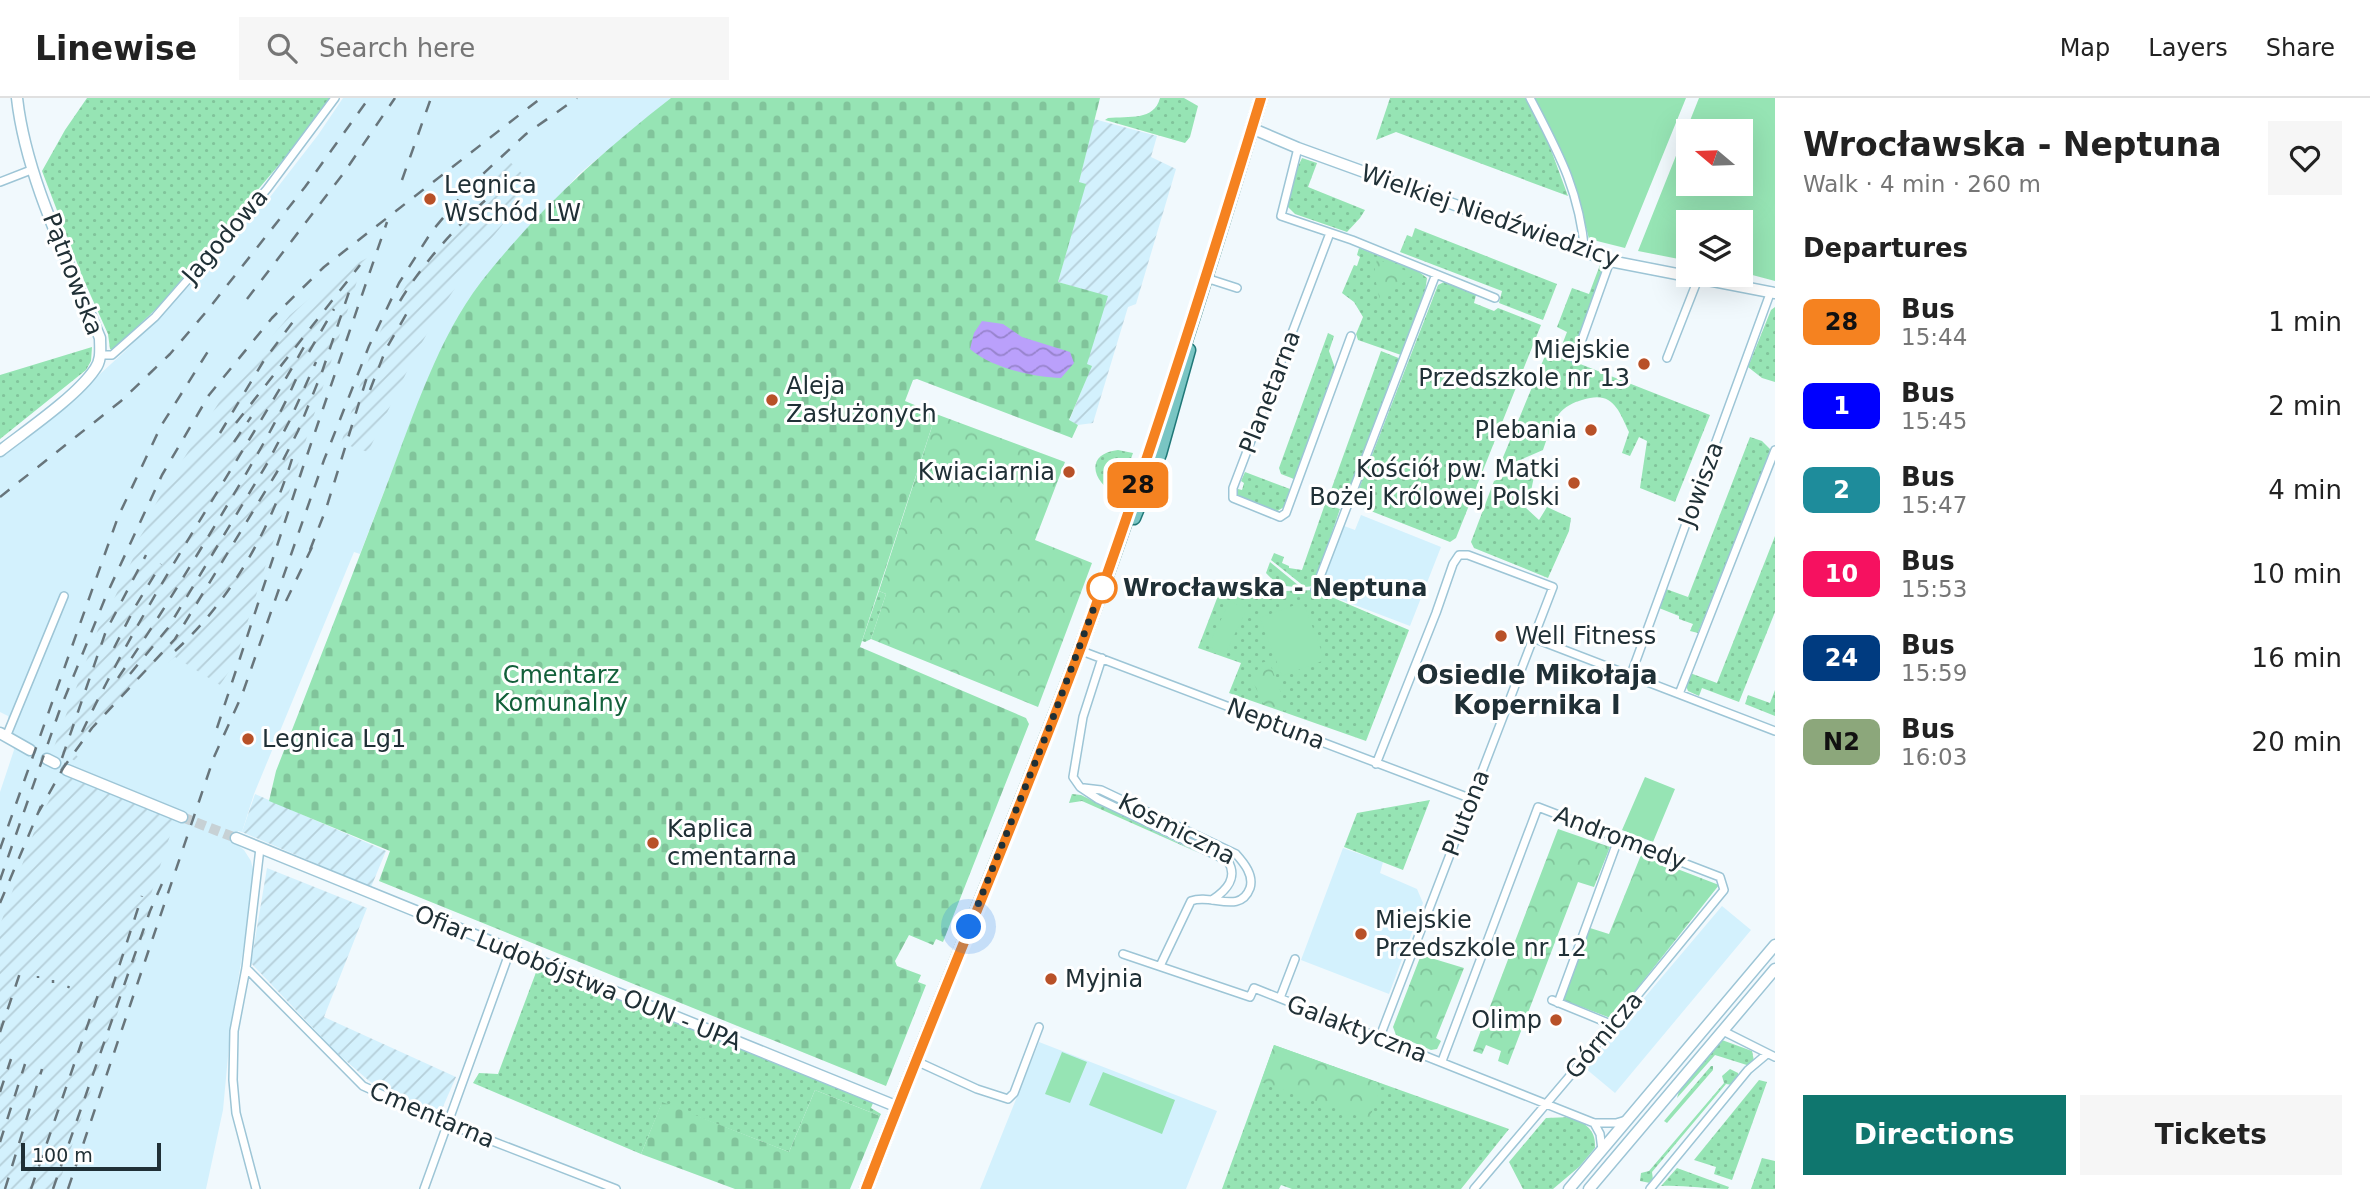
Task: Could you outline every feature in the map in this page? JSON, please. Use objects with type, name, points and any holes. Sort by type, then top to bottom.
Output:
[{"type":"main road","points":[[866,1189],[1119,542],[1206,278],[1261,98]]},
{"type":"street","name":"Pątnowska","points":[[0,451],[76,390],[96,368],[101,355],[100,338],[32,170],[17,98]]},
{"type":"street","name":"Jagodowa","points":[[101,355],[112,355],[155,317],[267,189],[335,98]]},
{"type":"street","points":[[1530,98],[1564,164],[1575,194],[1585,253]]},
{"type":"street","name":"Wielkiej Niedźwiedzicy","points":[[1251,128],[1298,148],[1585,253],[1676,274]]},
{"type":"street","points":[[1298,148],[1281,215],[1495,298]]},
{"type":"street","points":[[0,182],[32,170]]},
{"type":"street","name":"Planetarna","points":[[1330,233],[1231,494],[1233,498],[1280,517],[1286,513],[1351,336]]},
{"type":"street","points":[[1574,359],[1610,261]]},
{"type":"street","points":[[1315,590],[1436,274]]},
{"type":"street","points":[[1206,278],[1237,288]]},
{"type":"street","points":[[1667,358],[1695,287]]},
{"type":"street","name":"Wielkiej Niedźwiedzicy","points":[[1744,287],[1773,292]]},
{"type":"street","name":"Jowisza","points":[[1630,677],[1773,292]]},
{"type":"street","points":[[1679,694],[1775,450]]},
{"type":"street","name":"Plutona","points":[[1376,764],[1436,614],[1452,564],[1458,555],[1468,555],[1553,587],[1380,1039]]},
{"type":"street","points":[[30,750],[3,735],[64,596]]},
{"type":"street","points":[[1533,638],[1775,731]]},
{"type":"street","name":"Neptuna","points":[[1079,650],[1472,799]]},
{"type":"street","points":[[1102,659],[1083,717],[1073,777],[1080,787],[1098,799],[1228,860],[1233,868],[1232,879],[1227,891],[1212,900]]},
{"type":"street","points":[[67,770],[182,817]]},
{"type":"street","name":"Kosmiczna","points":[[1080,787],[1101,790],[1236,854],[1250,876],[1248,893],[1235,903],[1200,897],[1191,901],[1160,966]]},
{"type":"street","name":"Andromedy","points":[[1442,1061],[1538,807],[1720,877]]},
{"type":"street","points":[[1613,1025],[1555,1001],[1619,837]]},
{"type":"street","points":[[236,838],[260,848],[246,968],[234,1031],[233,1080],[236,1113],[256,1189]]},
{"type":"street","name":"Ofiar Ludobójstwa OUN - UPA","points":[[260,848],[898,1107]]},
{"type":"street","name":"Górnicza","points":[[1474,1189],[1724,890],[1720,877]]},
{"type":"street","points":[[1569,1189],[1775,945]]},
{"type":"street","points":[[424,1189],[510,951]]},
{"type":"street","name":"Galaktyczna","points":[[1123,954],[1250,997],[1254,988],[1594,1123],[1627,1120]]},
{"type":"street","points":[[1280,998],[1295,959]]},
{"type":"street","name":"Cmentarna","points":[[246,968],[363,1086],[448,1124],[616,1189]]},
{"type":"street","points":[[1589,1189],[1775,970]]},
{"type":"street","points":[[916,1060],[976,1089],[1005,1099],[1011,1097],[1039,1027]]},
{"type":"street","points":[[1723,1031],[1771,1056]]},
{"type":"street","points":[[1650,1189],[1748,1070],[1771,1056]]},
{"type":"street","points":[[1594,1123],[1600,1134],[1602,1150]]},
{"type":"shaded area","points":[[343,98],[671,98],[579,174],[481,283],[457,319],[426,383],[360,554],[354,552],[254,794],[242,832],[238,831],[236,844],[251,861],[253,889],[231,1024],[223,1110],[206,1189],[0,1189],[0,792],[14,750],[8,716],[0,712],[0,456],[65,406],[123,353],[201,274],[270,197]]},
{"type":"shaded area","points":[[1094,119],[1157,136],[1151,157],[1176,169],[1136,304],[1128,307],[1093,423],[1078,425],[1069,421],[1091,367],[1086,364],[1107,297],[1058,282],[1085,185],[1079,182]]},
{"type":"shaded area","points":[[506,158],[534,185],[469,267],[438,314],[368,452],[341,443],[372,349],[390,311],[412,276],[440,240],[490,192],[481,182]]},
{"type":"shaded area","points":[[367,258],[358,278],[234,664],[220,685],[175,657],[137,687],[109,715],[76,755],[78,757],[75,761],[54,747],[100,624],[134,556],[138,540],[154,515],[151,512],[162,493],[228,388],[290,315],[341,272]]},
{"type":"shaded area","points":[[1361,515],[1441,547],[1410,626],[1318,591],[1344,526],[1355,530]]},
{"type":"shaded area","points":[[63,773],[175,820],[146,910],[152,913],[57,1189],[0,1189],[0,925],[37,824]]},
{"type":"shaded area","points":[[255,794],[386,851],[371,887],[242,832]]},
{"type":"shaded area","name":"Miejskie Przedszkole nr 12","points":[[1343,848],[1383,862],[1380,873],[1417,889],[1423,903],[1389,994],[1301,960]]},
{"type":"shaded area","points":[[267,868],[367,908],[324,1017],[456,1077],[442,1109],[437,1111],[379,1088],[368,1080],[337,1053],[251,963]]},
{"type":"shaded area","points":[[1722,906],[1751,930],[1615,1093],[1585,1068]]},
{"type":"shaded area","points":[[1039,1042],[1217,1111],[1186,1189],[980,1189]]},
{"type":"green space","points":[[87,98],[330,98],[295,146],[160,305],[113,350],[110,349],[108,334],[82,276],[42,171]]},
{"type":"green space","name":"Cmentarz Komunalny","points":[[671,98],[1100,98],[1079,182],[1086,184],[1058,282],[1108,296],[1087,364],[1092,366],[1069,420],[1078,425],[1072,438],[917,379],[913,380],[905,401],[936,414],[860,647],[1026,718],[1029,724],[943,942],[936,939],[933,945],[909,935],[895,961],[897,966],[921,975],[918,982],[926,985],[886,1086],[379,881],[390,851],[269,801],[276,771],[418,403],[452,327],[481,282],[524,231],[595,161]]},
{"type":"green space","points":[[1160,98],[1184,98],[1198,106],[1190,137],[1185,143],[1105,120],[1146,114],[1152,111]]},
{"type":"green space","points":[[1390,98],[1525,98],[1547,139],[1568,196],[1396,132],[1376,140]]},
{"type":"green space","points":[[1533,98],[1686,98],[1625,248],[1589,239],[1575,185],[1563,155]]},
{"type":"green space","points":[[1699,98],[1775,98],[1775,281],[1753,275],[1753,210],[1676,210],[1676,258],[1638,251],[1676,156],[1676,196],[1754,196],[1754,119],[1691,119]]},
{"type":"green space","points":[[1302,158],[1317,163],[1308,187],[1365,210],[1347,232],[1295,214],[1287,206],[1295,173]]},
{"type":"green space","points":[[1415,228],[1557,284],[1543,320],[1499,303],[1502,291],[1400,252],[1407,235],[1412,237]]},
{"type":"green space","points":[[1359,248],[1418,271],[1427,278],[1425,292],[1401,355],[1358,340],[1356,334],[1363,317],[1354,302],[1342,293],[1354,265],[1357,266]]},
{"type":"green space","points":[[1377,259],[1414,274],[1380,301],[1374,273]]},
{"type":"green space","points":[[1600,265],[1607,267],[1573,355],[1560,350],[1567,332],[1557,327],[1572,288],[1589,294]]},
{"type":"green space","points":[[1446,281],[1476,295],[1474,303],[1494,311],[1498,308],[1541,325],[1456,538],[1450,542],[1353,504],[1438,285]]},
{"type":"green space","points":[[1775,307],[1775,382],[1762,378],[1748,367],[1771,310]]},
{"type":"green space","points":[[1328,333],[1334,336],[1329,351],[1335,368],[1294,479],[1281,474],[1279,468]]},
{"type":"green space","points":[[92,347],[91,361],[86,370],[0,439],[0,375]]},
{"type":"green space","points":[[1381,351],[1401,359],[1348,496],[1331,490]]},
{"type":"green space","points":[[1547,351],[1710,415],[1675,502],[1640,488],[1647,441],[1639,437],[1630,456],[1622,453],[1629,432],[1613,403],[1600,397],[1582,400],[1566,407],[1554,422],[1543,450],[1499,467]]},
{"type":"green space","points":[[936,414],[1065,462],[1035,540],[1092,563],[1038,707],[871,639],[886,594],[879,591]]},
{"type":"green space","points":[[1750,437],[1762,441],[1771,450],[1698,633],[1690,631],[1693,624],[1659,608],[1666,589],[1688,597]]},
{"type":"green space","points":[[1118,450],[1133,453],[1118,495],[1109,490],[1098,477],[1096,463],[1100,457]]},
{"type":"green space","points":[[1537,462],[1531,491],[1537,496],[1526,508],[1539,520],[1547,507],[1571,518],[1569,531],[1548,578],[1474,548],[1471,542],[1494,481]]},
{"type":"green space","points":[[1245,472],[1290,489],[1284,507],[1276,512],[1237,496],[1238,489],[1242,490],[1244,483],[1241,481]]},
{"type":"green space","points":[[1325,504],[1340,509],[1314,586],[1305,587],[1271,560],[1274,553],[1284,557],[1282,563],[1289,568],[1302,570]]},
{"type":"green space","points":[[1775,536],[1775,612],[1739,702],[1702,688],[1699,696],[1688,691],[1686,686],[1690,673],[1717,683]]},
{"type":"green space","points":[[1270,562],[1299,587],[1277,583],[1266,573]]},
{"type":"green space","points":[[1224,580],[1253,592],[1315,590],[1409,630],[1366,741],[1229,693],[1241,663],[1198,648]]},
{"type":"green space","points":[[879,591],[886,594],[871,639],[865,642],[862,641]]},
{"type":"green space","points":[[1230,601],[1247,609],[1225,654],[1208,646]]},
{"type":"green space","points":[[1303,602],[1325,660],[1282,676],[1260,618]]},
{"type":"green space","points":[[1269,661],[1287,709],[1285,711],[1263,703],[1253,682],[1260,663]]},
{"type":"green space","points":[[1775,690],[1775,716],[1745,704],[1748,695],[1770,703]]},
{"type":"green space","points":[[1645,777],[1675,789],[1653,842],[1622,830]]},
{"type":"green space","points":[[1072,794],[1081,795],[1199,853],[1082,801],[1069,803]]},
{"type":"green space","points":[[1430,800],[1403,870],[1344,847],[1357,813]]},
{"type":"green space","points":[[1558,829],[1610,847],[1594,887],[1578,882],[1508,1065],[1498,1061],[1501,1051],[1486,1045],[1482,1054],[1473,1051]]},
{"type":"green space","points":[[1641,855],[1719,885],[1613,1019],[1563,1000],[1590,928],[1609,934]]},
{"type":"green space","points":[[1421,955],[1464,968],[1436,1038],[1441,1041],[1437,1049],[1431,1050],[1396,1035],[1393,1027]]},
{"type":"green space","points":[[538,967],[873,1103],[871,1108],[881,1114],[880,1116],[815,1090],[789,1152],[662,1103],[641,1154],[473,1083],[479,1073],[498,1074]]},
{"type":"green space","points":[[1722,1040],[1752,1051],[1754,1061],[1750,1066],[1715,1055],[1677,1098],[1679,1091]]},
{"type":"green space","points":[[1274,1045],[1509,1129],[1461,1189],[1292,1189],[1281,1185],[1279,1189],[1222,1189]]},
{"type":"green space","points":[[1274,1045],[1382,1084],[1369,1120],[1261,1082]]},
{"type":"green space","points":[[1062,1052],[1087,1062],[1070,1103],[1045,1094]]},
{"type":"green space","points":[[1711,1066],[1713,1070],[1667,1123],[1664,1121]]},
{"type":"green space","points":[[1730,1069],[1738,1073],[1738,1078],[1732,1085],[1726,1084],[1652,1172],[1653,1180],[1650,1183],[1640,1181],[1641,1173],[1649,1171],[1724,1083],[1722,1076]]},
{"type":"green space","points":[[1103,1072],[1175,1100],[1162,1134],[1089,1105]]},
{"type":"green space","points":[[1759,1080],[1767,1082],[1732,1180],[1714,1174],[1716,1167],[1694,1160]]},
{"type":"green space","points":[[815,1090],[880,1116],[850,1189],[735,1189],[641,1154],[662,1102],[789,1152]]},
{"type":"green space","points":[[1572,1117],[1590,1129],[1595,1148],[1579,1167],[1553,1189],[1523,1189],[1509,1162],[1546,1118]]},
{"type":"green space","points":[[1762,1158],[1775,1161],[1775,1189],[1751,1189]]},
{"type":"green space","points":[[1677,1168],[1729,1187],[1661,1186]]},
{"type":"water","points":[[982,321],[1003,324],[1022,337],[1070,352],[1074,363],[1061,378],[1026,373],[979,356],[970,349],[974,333]]},
{"type":"tunnel","points":[[182,817],[236,838]]},
{"type":"railway","points":[[0,497],[121,401],[170,354],[305,187],[369,98]]},
{"type":"railway","points":[[247,299],[343,174],[395,98]]},
{"type":"railway","points":[[402,180],[431,98]]},
{"type":"railway","points":[[0,880],[59,712],[106,596],[162,475],[209,395],[272,318],[324,267],[541,98]]},
{"type":"railway","points":[[68,1189],[214,757],[242,695],[324,460],[369,346],[399,283],[432,231],[470,186],[526,134],[577,98]]},
{"type":"railway","points":[[400,301],[442,244],[492,194]]},
{"type":"railway","points":[[217,728],[387,222]]},
{"type":"railway","points":[[236,423],[360,265]]},
{"type":"railway","points":[[61,771],[92,728],[175,639],[277,472],[298,431],[322,372],[349,292]]},
{"type":"railway","points":[[309,352],[334,309]]},
{"type":"railway","points":[[370,390],[386,349],[407,313]]},
{"type":"railway","points":[[220,433],[263,362],[295,319]]},
{"type":"railway","points":[[82,732],[134,631],[309,338]]},
{"type":"railway","points":[[0,849],[118,517],[161,426],[212,345]]},
{"type":"railway","points":[[130,674],[168,628],[268,462],[316,362]]},
{"type":"railway","points":[[118,678],[240,484],[297,377]]},
{"type":"railway","points":[[310,550],[326,509],[367,377]]},
{"type":"railway","points":[[234,442],[251,417]]},
{"type":"railway","points":[[175,651],[231,587],[260,538],[292,459]]},
{"type":"railway","points":[[286,601],[315,541]]},
{"type":"railway","points":[[62,758],[106,631],[146,555]]},
{"type":"railway","points":[[114,648],[161,564]]},
{"type":"railway","points":[[37,815],[66,763]]},
{"type":"railway","points":[[0,903],[41,806]]},
{"type":"railway","points":[[53,1189],[150,911],[164,879]]},
{"type":"railway","points":[[112,988],[142,896]]},
{"type":"railway","points":[[0,1032],[21,970]]},
{"type":"railway","points":[[31,1189],[98,995]]},
{"type":"railway","points":[[0,1092],[11,1059]]},
{"type":"railway","points":[[0,1142],[25,1064]]},
{"type":"railway","points":[[5,1189],[42,1069]]},
{"type":"bus line","name":"28","points":[[866,1189],[1051,723],[1124,527],[1206,278],[1261,98]]},
{"type":"place","name":"Legnica Wschód LW","points":[[430,199]]},
{"type":"place","name":"Miejskie Przedszkole nr 13","points":[[1644,364]]},
{"type":"place","name":"Aleja Zasłużonych","points":[[772,400]]},
{"type":"place","name":"Plebania","points":[[1591,430]]},
{"type":"place","name":"Kwiaciarnia","points":[[1069,472]]},
{"type":"place","name":"Kościół pw. Matki Bożej Królowej Polski","points":[[1574,483]]},
{"type":"place","name":"Wrocławska - Neptuna","points":[[1102,588]]},
{"type":"place","name":"Well Fitness","points":[[1501,636]]},
{"type":"place","name":"Legnica Lg1","points":[[248,739]]},
{"type":"place","name":"Kaplica cmentarna","points":[[653,843]]},
{"type":"place","name":"Miejskie Przedszkole nr 12","points":[[1361,934]]},
{"type":"place","name":"Myjnia","points":[[1051,979]]},
{"type":"place","name":"Olimp","points":[[1556,1020]]},
{"type":"district","name":"Osiedle Mikołaja Kopernika I","points":[[1537,690]]},
{"type":"route","points":[[969,927],[1102,588]]}]
